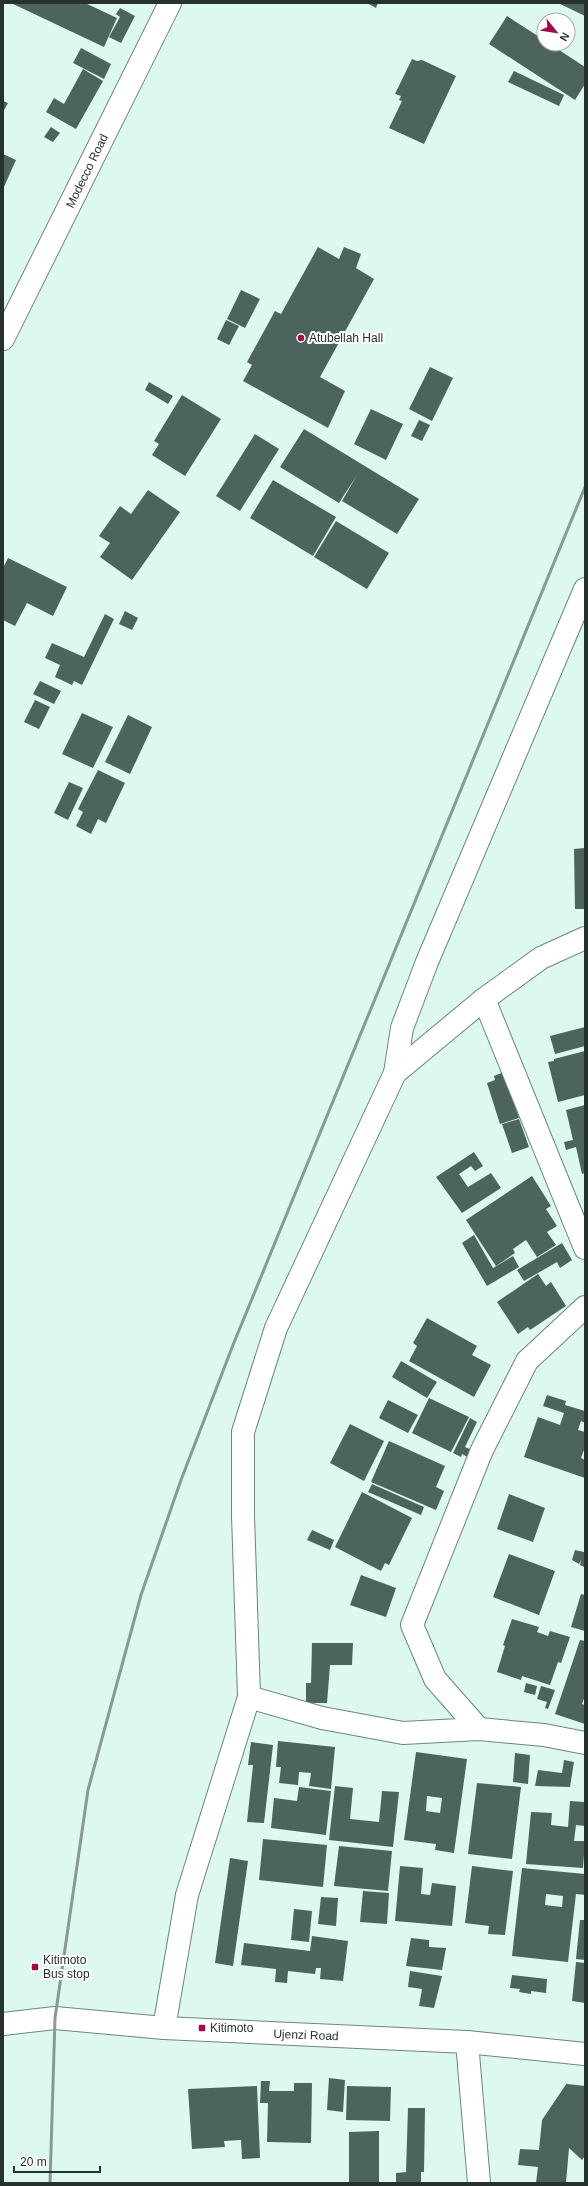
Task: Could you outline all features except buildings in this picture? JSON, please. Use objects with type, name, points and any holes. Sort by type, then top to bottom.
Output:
[{"type":"street","name":"Modecco Road","points":[[3,339],[170,3]]},
{"type":"street","points":[[164,2028],[187,1896],[249,1697],[243,1432],[276,1328],[395,1073],[402,1028],[427,962],[585,589]]},
{"type":"street","points":[[395,1073],[483,1000],[541,958],[585,938]]},
{"type":"street","points":[[483,1000],[488,1009],[585,1248]]},
{"type":"street","points":[[479,1729],[435,1679],[412,1625],[482,1450],[526,1361],[585,1307]]},
{"type":"street","points":[[249,1697],[322,1718],[403,1733],[479,1729],[544,1735],[585,1743]]},
{"type":"street","name":"Ujenzi Road","points":[[3,2024],[54,2018],[164,2028],[467,2042],[585,2054]]},
{"type":"street","points":[[467,2042],[479,2183]]},
{"type":"railway","points":[[50,2183],[55,2018],[88,1790],[141,1595],[181,1480],[233,1345],[585,487]]},
{"type":"place","name":"Atubellah Hall","points":[[301,338]]},
{"type":"place","name":"Kitimoto Bus stop","points":[[35,1967]]},
{"type":"place","name":"Kitimoto","points":[[202,2028]]}]
